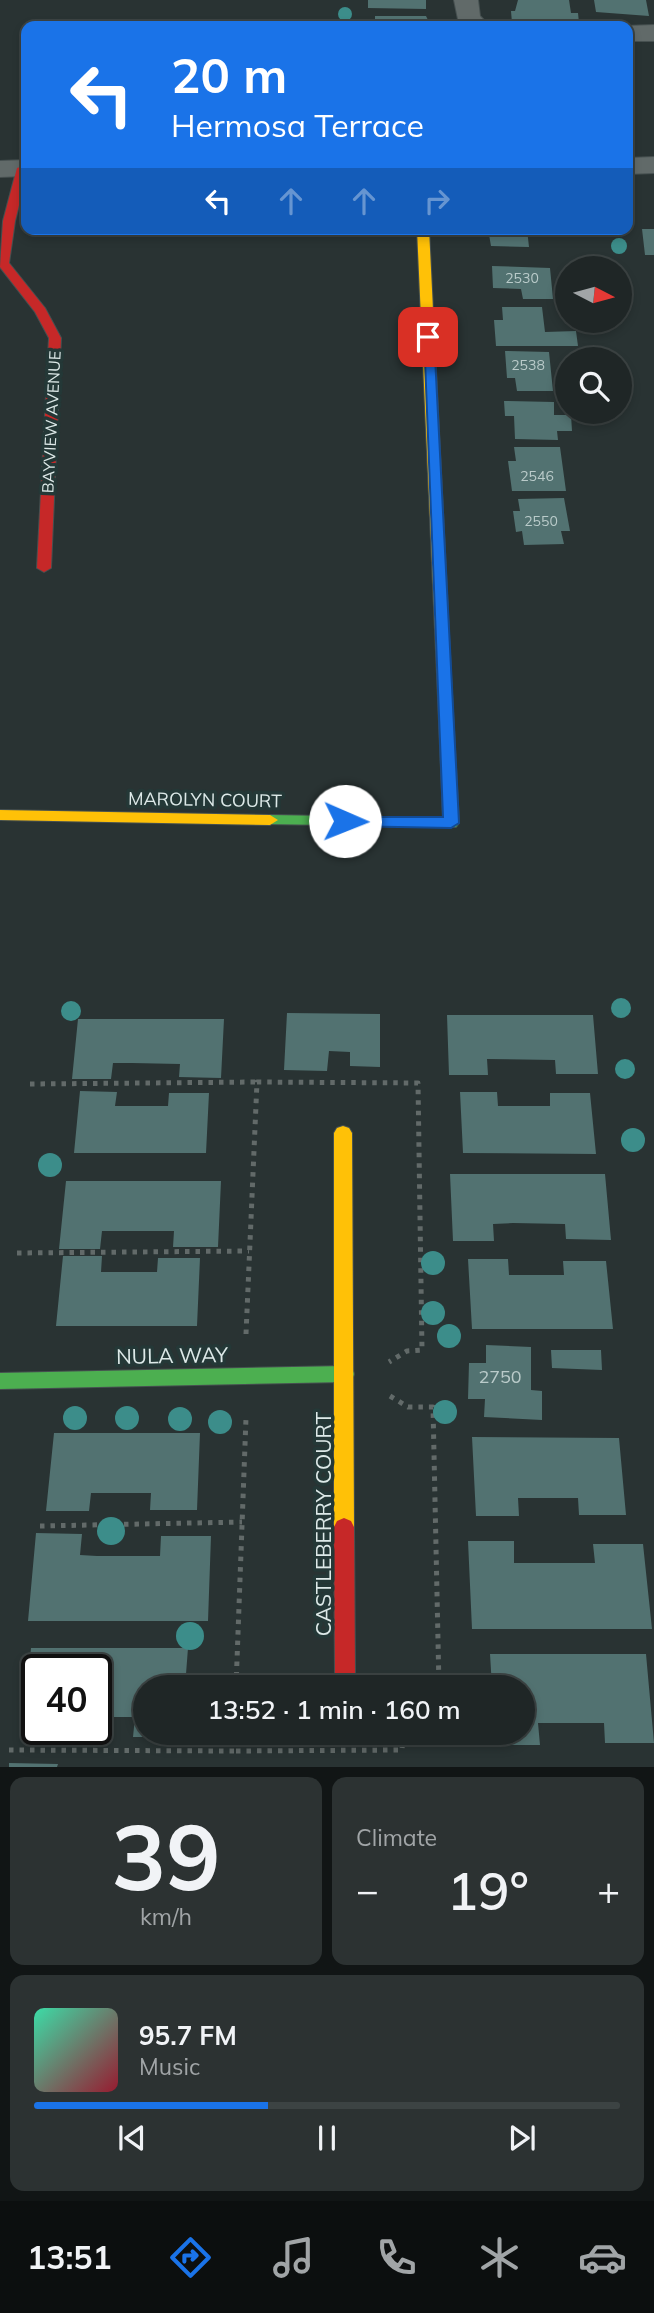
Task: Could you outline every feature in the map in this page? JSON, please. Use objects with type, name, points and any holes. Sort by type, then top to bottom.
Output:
[{"type":"street","points":[[466,0],[468,19],[471,21]]},
{"type":"street","points":[[633,33],[654,33]]},
{"type":"street","points":[[633,166],[654,165]]},
{"type":"street","name":"BAYVIEW AVENUE","points":[[16,169],[3,263],[41,311],[55,338],[44,568]]},
{"type":"street","name":"MAROLYN COURT","points":[[0,815],[451,823],[423,235]]},
{"type":"street","name":"CASTLEBERRY COURT","points":[[343,1133],[345,1675]]},
{"type":"street","name":"NULA WAY","points":[[0,1381],[345,1374]]},
{"type":"path","points":[[30,1084],[257,1082]]},
{"type":"path","points":[[17,1253],[249,1251]]},
{"type":"path","points":[[236,1675],[246,1410]]},
{"type":"path","points":[[40,1525],[242,1522]]},
{"type":"path","points":[[234,1745],[234,1751]]},
{"type":"path","points":[[9,1750],[402,1750],[402,1745]]},
{"type":"building","points":[[368,0],[426,0],[426,9],[368,8]]},
{"type":"building","points":[[518,0],[569,0],[571,13],[578,13],[579,21],[512,21],[511,11],[515,11]]},
{"type":"building","points":[[594,0],[646,0],[649,16],[596,12]]},
{"type":"building","points":[[375,16],[426,16],[428,21],[375,21]]},
{"type":"building","points":[[642,229],[654,229],[654,255],[645,255]]},
{"type":"building","points":[[489,235],[528,235],[529,247],[491,246]]},
{"type":"building","points":[[492,266],[550,268],[553,299],[523,299],[521,289],[493,288]]},
{"type":"building","points":[[502,307],[542,307],[545,332],[576,333],[578,346],[496,346],[494,320],[503,320]]},
{"type":"building","points":[[505,351],[549,352],[553,391],[517,391],[515,378],[507,378]]},
{"type":"building","points":[[504,401],[554,402],[555,424],[572,424],[572,431],[557,431],[558,440],[515,439],[514,416],[505,416]]},
{"type":"building","points":[[514,447],[560,447],[566,491],[512,491],[508,461],[516,461]]},
{"type":"building","points":[[564,498],[570,531],[561,531],[564,544],[524,545],[522,531],[516,532],[513,511],[520,511],[518,499]]},
{"type":"building","points":[[287,1013],[380,1014],[380,1067],[350,1066],[350,1052],[329,1051],[327,1071],[284,1070]]},
{"type":"building","points":[[447,1015],[593,1015],[598,1074],[556,1074],[555,1060],[487,1059],[488,1075],[449,1075]]},
{"type":"building","points":[[78,1019],[224,1019],[221,1078],[179,1077],[180,1064],[113,1063],[111,1079],[72,1079]]},
{"type":"building","points":[[80,1091],[117,1092],[115,1106],[168,1106],[169,1093],[209,1093],[206,1153],[74,1153]]},
{"type":"building","points":[[460,1092],[497,1092],[498,1106],[550,1106],[550,1093],[590,1093],[596,1154],[463,1153]]},
{"type":"building","points":[[450,1174],[605,1174],[611,1240],[566,1239],[565,1224],[513,1223],[493,1224],[494,1241],[453,1241]]},
{"type":"building","points":[[66,1181],[221,1181],[218,1247],[173,1247],[174,1231],[102,1231],[100,1249],[59,1249]]},
{"type":"building","points":[[63,1256],[102,1256],[101,1272],[157,1272],[158,1258],[200,1258],[197,1326],[56,1326]]},
{"type":"building","points":[[468,1259],[508,1259],[509,1275],[564,1275],[563,1261],[606,1261],[613,1329],[472,1329]]},
{"type":"building","points":[[486,1345],[531,1347],[531,1390],[542,1391],[542,1420],[484,1417],[485,1399],[468,1399],[469,1363],[486,1363]]},
{"type":"building","points":[[551,1350],[601,1350],[602,1370],[552,1368]]},
{"type":"building","points":[[54,1433],[200,1433],[197,1510],[150,1510],[151,1493],[91,1493],[89,1511],[46,1511]]},
{"type":"building","points":[[472,1437],[619,1438],[626,1515],[579,1515],[578,1498],[518,1498],[519,1516],[476,1516]]},
{"type":"building","points":[[36,1533],[82,1534],[80,1555],[97,1556],[160,1556],[161,1536],[211,1536],[208,1621],[28,1621]]},
{"type":"building","points":[[468,1541],[514,1541],[514,1563],[595,1563],[593,1544],[643,1544],[652,1629],[472,1629]]},
{"type":"building","points":[[31,1648],[188,1648],[186,1675],[133,1675],[133,1717],[112,1717],[112,1654],[30,1654]]},
{"type":"building","points":[[490,1654],[646,1654],[654,1743],[605,1743],[604,1723],[538,1723],[540,1745],[535,1745],[535,1675],[491,1675]]},
{"type":"building","points":[[9,1763],[58,1764],[57,1767],[9,1767]]},
{"type":"traffic: fast","points":[[270,820],[451,823],[444,674]]},
{"type":"traffic: fast","points":[[0,1381],[345,1374]]},
{"type":"traffic: slow","points":[[423,235],[444,674]]},
{"type":"traffic: slow","points":[[0,815],[270,820]]},
{"type":"traffic: slow","points":[[343,1133],[344,1527]]},
{"type":"traffic: jam","points":[[21,176],[9,221],[3,263],[41,311],[55,338],[44,568]]},
{"type":"traffic: jam","points":[[344,1527],[345,1675]]},
{"type":"route","points":[[345,821],[451,823],[428,337]]}]
